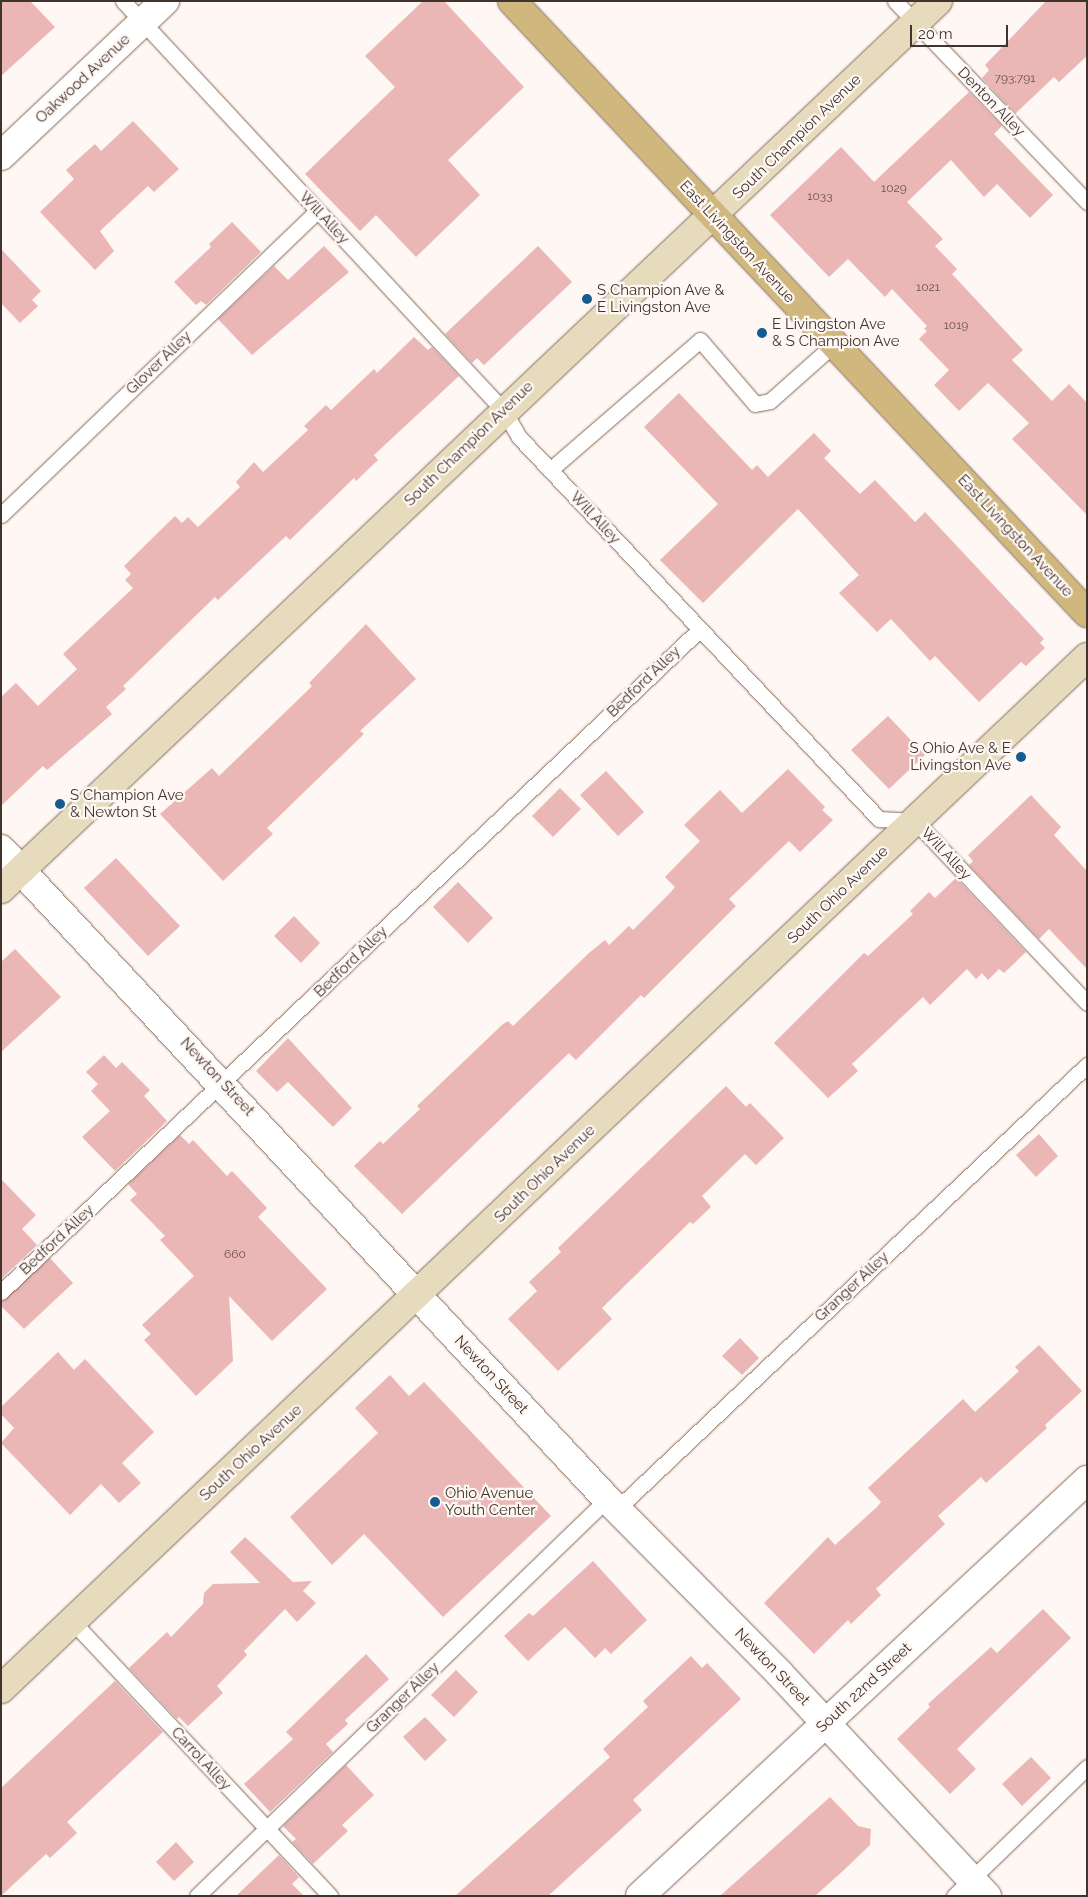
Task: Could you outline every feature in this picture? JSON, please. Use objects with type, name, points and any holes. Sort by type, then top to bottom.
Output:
[{"type":"main road","name":"East Livingston Avenue","points":[[512,1],[1087,612]]},
{"type":"street","name":"Oakwood Avenue","points":[[1,156],[164,1]]},
{"type":"street","name":"South Champion Avenue","points":[[1,889],[938,1]]},
{"type":"street","name":"South Ohio Avenue","points":[[1,1689],[417,1296],[1087,657]]},
{"type":"street","name":"Newton Street","points":[[1,849],[223,1084],[417,1296],[612,1504],[825,1723],[971,1890]]},
{"type":"street","name":"South 22nd Street","points":[[640,1896],[1087,1480]]},
{"type":"lane","name":"Will Alley","points":[[123,1],[504,411],[519,437],[879,819],[915,821],[1087,1003]]},
{"type":"lane","name":"Denton Alley","points":[[895,1],[1087,202]]},
{"type":"lane","name":"Glover Alley","points":[[1,515],[317,210]]},
{"type":"lane","points":[[550,470],[700,340],[755,404],[770,401],[834,344]]},
{"type":"lane","name":"Bedford Alley","points":[[1,1292],[223,1084],[699,630]]},
{"type":"lane","name":"Granger Alley","points":[[197,1896],[612,1504],[1087,1066]]},
{"type":"lane","name":"Carrol Alley","points":[[72,1621],[330,1896]]},
{"type":"lane","points":[[971,1890],[1087,1767]]},
{"type":"building","points":[[1,1],[30,1],[55,27],[1,76]]},
{"type":"building","points":[[423,1],[444,1],[524,87],[448,160],[480,195],[416,257],[376,215],[360,231],[305,174],[395,87],[365,56]]},
{"type":"building","points":[[1046,1],[1087,1],[1087,56],[1059,82],[1054,77],[1015,114],[982,78],[989,70],[985,65]]},
{"type":"building","points":[[969,92],[1002,126],[994,134],[1053,195],[1030,218],[997,184],[984,197],[951,160],[907,202],[943,239],[935,246],[957,269],[952,274],[1023,350],[1012,360],[1052,401],[1069,384],[1087,403],[1087,515],[1012,439],[1029,423],[988,383],[959,411],[934,385],[949,370],[919,339],[927,331],[924,329],[927,326],[892,289],[885,297],[848,259],[829,277],[770,215],[841,147],[874,182]]},
{"type":"building","points":[[133,121],[179,169],[154,192],[148,186],[100,231],[114,251],[95,270],[40,212],[74,179],[66,170],[95,144],[101,151]]},
{"type":"building","points":[[232,222],[261,252],[206,305],[201,301],[196,305],[174,282],[211,247],[209,244]]},
{"type":"building","points":[[324,246],[349,272],[252,355],[218,319],[274,266],[288,280]]},
{"type":"building","points":[[538,246],[572,282],[484,365],[477,358],[472,363],[445,334]]},
{"type":"building","points":[[1,249],[41,291],[32,300],[38,306],[20,323],[1,303]]},
{"type":"building","points":[[414,337],[428,350],[432,347],[459,376],[374,455],[378,460],[356,481],[354,478],[290,540],[286,536],[218,600],[215,597],[123,686],[126,689],[106,707],[112,714],[47,770],[43,766],[1,806],[1,697],[16,683],[38,706],[77,669],[63,654],[133,588],[125,580],[131,574],[124,566],[175,516],[182,523],[188,517],[198,527],[240,487],[236,482],[254,462],[263,472],[308,430],[304,426],[326,405],[331,410],[374,369],[377,373]]},
{"type":"building","points":[[679,393],[752,470],[757,465],[768,477],[814,433],[831,451],[824,458],[860,494],[875,480],[915,522],[925,512],[1044,639],[1040,643],[1045,648],[1026,666],[1021,662],[979,702],[935,656],[930,661],[891,619],[877,632],[839,593],[859,575],[798,509],[703,603],[660,560],[718,504],[644,427]]},
{"type":"building","points":[[366,624],[416,679],[360,731],[364,734],[267,828],[273,834],[223,881],[160,814],[212,768],[219,776],[312,686],[309,683]]},
{"type":"building","points":[[888,716],[925,755],[889,789],[851,750]]},
{"type":"building","points":[[788,769],[825,807],[822,810],[833,820],[800,852],[789,841],[729,899],[736,906],[644,998],[641,995],[576,1060],[569,1053],[402,1214],[354,1166],[380,1141],[383,1144],[420,1109],[417,1106],[503,1024],[508,1021],[513,1026],[589,953],[605,940],[609,945],[629,926],[633,930],[670,893],[675,887],[665,877],[700,841],[684,825],[720,790],[742,813]]},
{"type":"building","points":[[606,771],[644,812],[618,836],[580,795]]},
{"type":"building","points":[[560,788],[581,809],[553,837],[532,816]]},
{"type":"building","points":[[1031,795],[1061,827],[1054,835],[1087,871],[1087,969],[1049,929],[1039,939],[969,865],[973,861],[968,855]]},
{"type":"building","points":[[116,858],[180,926],[148,956],[84,888]]},
{"type":"building","points":[[956,878],[1026,952],[1004,973],[999,969],[988,980],[982,973],[976,979],[967,969],[930,1005],[923,997],[852,1064],[858,1071],[828,1098],[774,1043],[864,953],[868,956],[913,914],[910,911],[929,892],[935,898]]},
{"type":"building","points":[[458,882],[493,918],[468,943],[433,907]]},
{"type":"building","points":[[294,916],[320,943],[301,963],[274,936]]},
{"type":"building","points":[[15,949],[61,997],[1,1052],[1,962]]},
{"type":"building","points":[[288,1038],[352,1108],[333,1127],[288,1082],[277,1092],[256,1071]]},
{"type":"building","points":[[104,1055],[116,1068],[122,1062],[150,1090],[144,1096],[167,1121],[115,1171],[82,1137],[110,1111],[91,1091],[98,1084],[86,1072]]},
{"type":"building","points":[[726,1086],[746,1107],[750,1103],[784,1138],[756,1165],[745,1154],[702,1196],[711,1207],[693,1224],[690,1222],[602,1308],[612,1319],[558,1371],[508,1319],[537,1291],[529,1282],[561,1252],[558,1248]]},
{"type":"building","points":[[1039,1134],[1058,1156],[1036,1177],[1016,1155]]},
{"type":"building","points":[[180,1135],[189,1144],[193,1140],[227,1176],[232,1171],[267,1208],[258,1217],[327,1289],[272,1341],[229,1296],[233,1361],[196,1396],[144,1340],[151,1334],[142,1325],[194,1276],[160,1240],[165,1236],[130,1200],[137,1194],[128,1184]]},
{"type":"building","points":[[1,1179],[36,1215],[22,1229],[37,1245],[1,1279]]},
{"type":"building","points":[[50,1258],[73,1283],[24,1329],[1,1306],[1,1301]]},
{"type":"building","points":[[740,1338],[759,1358],[742,1375],[722,1356]]},
{"type":"building","points":[[1039,1345],[1082,1391],[1045,1425],[1047,1428],[986,1483],[981,1477],[938,1516],[945,1524],[876,1589],[881,1595],[851,1624],[848,1620],[814,1654],[764,1603],[828,1537],[835,1545],[877,1507],[881,1502],[868,1488],[963,1399],[975,1412],[1019,1371],[1015,1367]]},
{"type":"building","points":[[58,1352],[74,1370],[85,1359],[154,1432],[122,1463],[141,1483],[119,1503],[101,1484],[70,1515],[1,1443],[14,1428],[1,1414],[1,1407]]},
{"type":"building","name":"Ohio Avenue Youth Center","points":[[390,1375],[409,1396],[424,1382],[551,1516],[443,1617],[364,1534],[332,1565],[290,1517],[378,1433],[355,1408]]},
{"type":"building","points":[[245,1537],[293,1582],[312,1581],[303,1591],[316,1603],[297,1622],[285,1609],[244,1651],[247,1655],[217,1686],[223,1693],[188,1726],[179,1717],[177,1719],[129,1668],[167,1632],[171,1637],[203,1604],[204,1593],[213,1584],[260,1583],[230,1552]]},
{"type":"building","points":[[593,1561],[647,1620],[611,1654],[605,1648],[595,1658],[565,1627],[528,1661],[504,1636],[529,1613],[533,1616]]},
{"type":"building","points":[[1043,1609],[1071,1638],[957,1749],[976,1769],[950,1794],[897,1739],[930,1707],[928,1704],[991,1647],[997,1653]]},
{"type":"building","points":[[366,1654],[389,1679],[345,1720],[348,1724],[326,1744],[333,1752],[270,1812],[244,1784],[293,1739],[286,1732]]},
{"type":"building","points":[[691,1656],[702,1668],[707,1663],[741,1699],[633,1800],[642,1810],[548,1896],[455,1896],[610,1757],[603,1749],[648,1707],[643,1701]]},
{"type":"building","points":[[456,1670],[478,1692],[454,1717],[431,1695]]},
{"type":"building","points":[[115,1681],[163,1732],[67,1822],[77,1833],[50,1858],[46,1854],[1,1896],[1,1788]]},
{"type":"building","points":[[425,1717],[447,1740],[425,1761],[403,1737]]},
{"type":"building","points":[[1031,1757],[1051,1778],[1022,1806],[1002,1784]]},
{"type":"building","points":[[346,1765],[374,1795],[342,1825],[348,1831],[313,1864],[292,1842],[296,1839],[283,1826]]},
{"type":"building","points":[[830,1797],[858,1826],[871,1829],[870,1845],[844,1870],[815,1896],[720,1896]]},
{"type":"building","points":[[176,1842],[194,1862],[174,1881],[156,1862]]},
{"type":"building","points":[[279,1855],[299,1877],[292,1884],[304,1896],[236,1896]]},
{"type":"place","name":"S Champion Ave & E Livingston Ave","points":[[587,299]]},
{"type":"place","name":"E Livingston Ave & S Champion Ave","points":[[762,333]]},
{"type":"place","name":"S Ohio Ave & E Livingston Ave","points":[[1021,757]]},
{"type":"place","name":"S Champion Ave & Newton St","points":[[60,804]]},
{"type":"place","name":"Ohio Avenue Youth Center","points":[[435,1502]]}]
